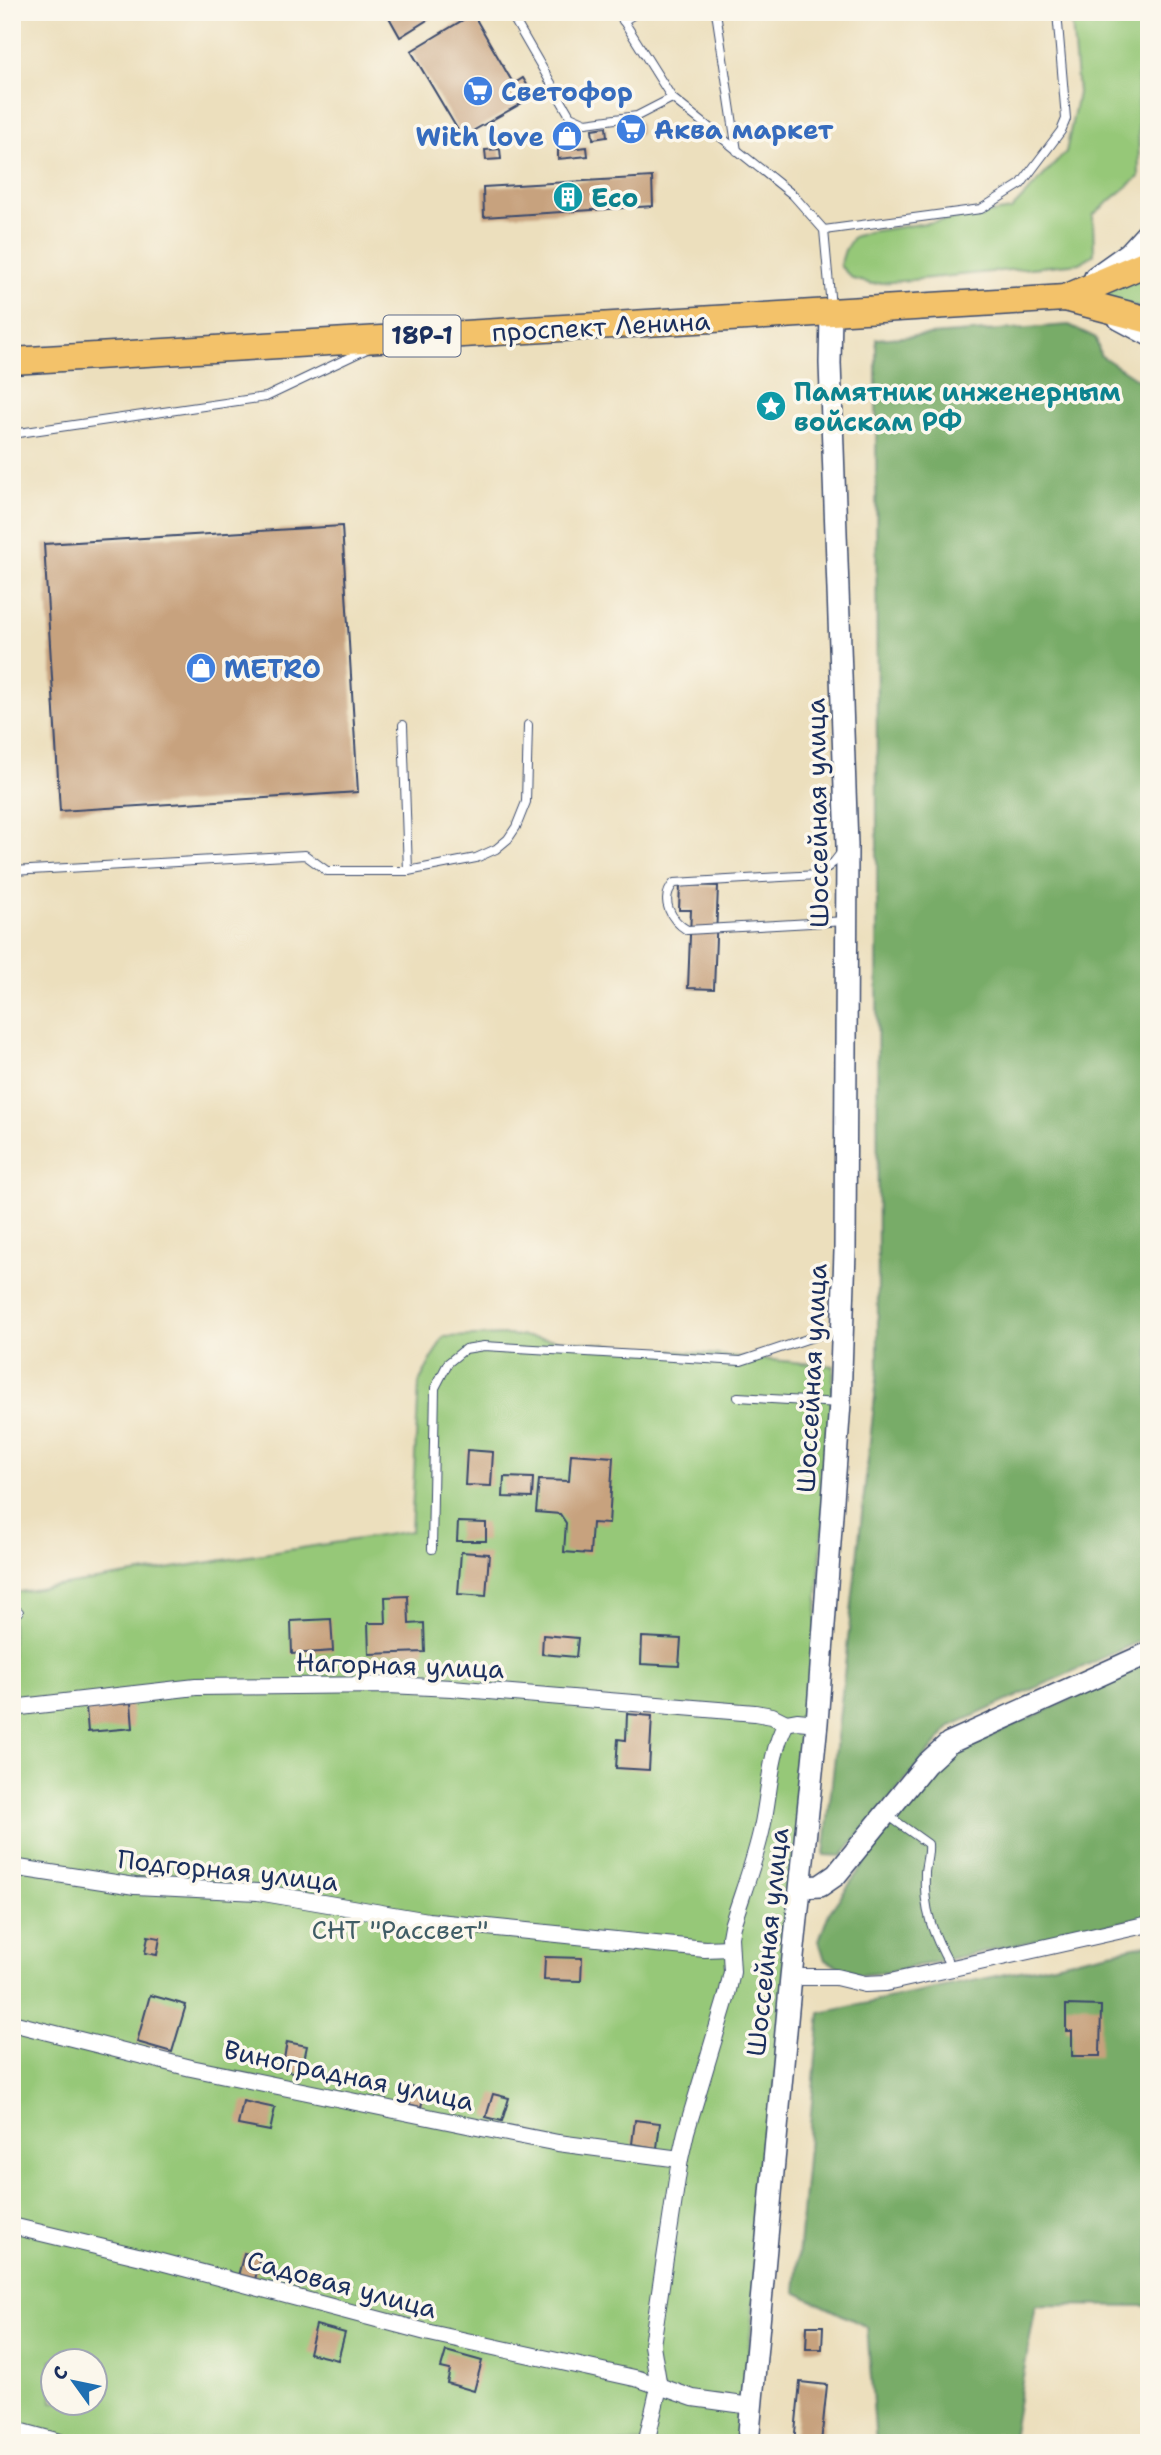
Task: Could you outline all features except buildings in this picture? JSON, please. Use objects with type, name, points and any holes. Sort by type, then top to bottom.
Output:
[{"type":"main road","name":"проспект Ленина","points":[[1065,298],[1149,261]]},
{"type":"main road","name":"проспект Ленина","points":[[12,361],[1065,298],[1149,320]]},
{"type":"street","points":[[1065,298],[1129,253],[1149,232]]},
{"type":"street","points":[[1065,298],[1128,323],[1149,335]]},
{"type":"street","name":"Шоссейная улица","points":[[748,2443],[817,1723],[843,1327],[848,845],[830,363],[831,313]]},
{"type":"street","points":[[801,1887],[820,1886],[828,1882],[926,1764],[949,1743],[1149,1653]]},
{"type":"street","name":"Нагорная улица","points":[[12,1708],[196,1687],[388,1685],[755,1713],[772,1716],[786,1723],[817,1723]]},
{"type":"street","points":[[646,2443],[659,2387],[652,2345],[680,2160],[726,1999],[732,1972],[732,1926],[762,1831],[772,1757],[786,1723]]},
{"type":"street","name":"Подгорная улица","points":[[12,1867],[135,1886],[258,1892],[428,1921],[705,1949],[730,1948]]},
{"type":"street","points":[[791,1977],[836,1977],[865,1984],[886,1983],[1149,1924]]},
{"type":"street","name":"Виноградная улица","points":[[12,2023],[191,2068],[477,2127],[558,2143],[680,2160]]},
{"type":"street","name":"Садовая улица","points":[[12,2226],[146,2258],[430,2333],[618,2373],[693,2398],[751,2406]]},
{"type":"street","points":[[12,2429],[63,2443]]},
{"type":"lane","points":[[510,12],[570,116],[586,123],[637,116],[672,98]]},
{"type":"lane","points":[[618,12],[672,98],[793,195],[824,230],[831,313]]},
{"type":"lane","points":[[624,21],[638,12]]},
{"type":"lane","points":[[716,12],[737,150]]},
{"type":"lane","points":[[824,230],[981,209],[1021,184],[1061,131],[1066,119],[1057,12]]},
{"type":"lane","points":[[12,434],[266,397],[390,338]]},
{"type":"lane","points":[[403,725],[408,871]]},
{"type":"lane","points":[[12,871],[305,855],[327,872],[408,871],[476,858],[496,849],[508,839],[526,802],[528,725]]},
{"type":"lane","points":[[846,920],[687,930],[668,909],[668,890],[674,883],[684,882],[818,875],[834,862],[848,845]]},
{"type":"lane","points":[[432,1549],[435,1388],[447,1363],[465,1349],[484,1346],[741,1361],[843,1327]]},
{"type":"lane","points":[[738,1397],[840,1403]]},
{"type":"lane","points":[[886,1814],[928,1844],[929,1857],[925,1870],[928,1919],[951,1967]]},
{"type":"green space","points":[[1071,12],[1149,12],[1149,74],[1138,76],[1139,177],[1093,215],[1094,254],[1080,263],[872,284],[853,279],[840,266],[853,237],[868,232],[1011,210],[1066,152],[1078,93]]},
{"type":"green space","points":[[1149,275],[1149,309],[1085,299]]},
{"type":"green space","points":[[1069,325],[1096,338],[1100,355],[1149,387],[1149,1637],[951,1726],[842,1856],[824,1855],[878,1369],[876,339]]},
{"type":"green space","name":"СНТ \"Рассвет\"","points":[[508,1335],[834,1366],[808,1740],[740,2443],[12,2443],[12,1593],[411,1531],[419,1383],[443,1337]]},
{"type":"green space","points":[[1149,1663],[1149,1916],[889,1972],[859,1975],[825,1960],[819,1941],[829,1913],[915,1792],[951,1754]]},
{"type":"green space","points":[[1149,1944],[1149,2306],[1036,2305],[1011,2443],[876,2443],[867,2327],[795,2292],[820,2013]]},
{"type":"place","name":"Светофор","points":[[478,91]]},
{"type":"place","name":"Аква маркет","points":[[631,129]]},
{"type":"place","name":"With love","points":[[567,136]]},
{"type":"place","name":"Eco","points":[[568,197]]},
{"type":"place","name":"Памятник инженерным войскам РФ","points":[[771,406]]},
{"type":"place","name":"METRO","points":[[201,668]]}]
